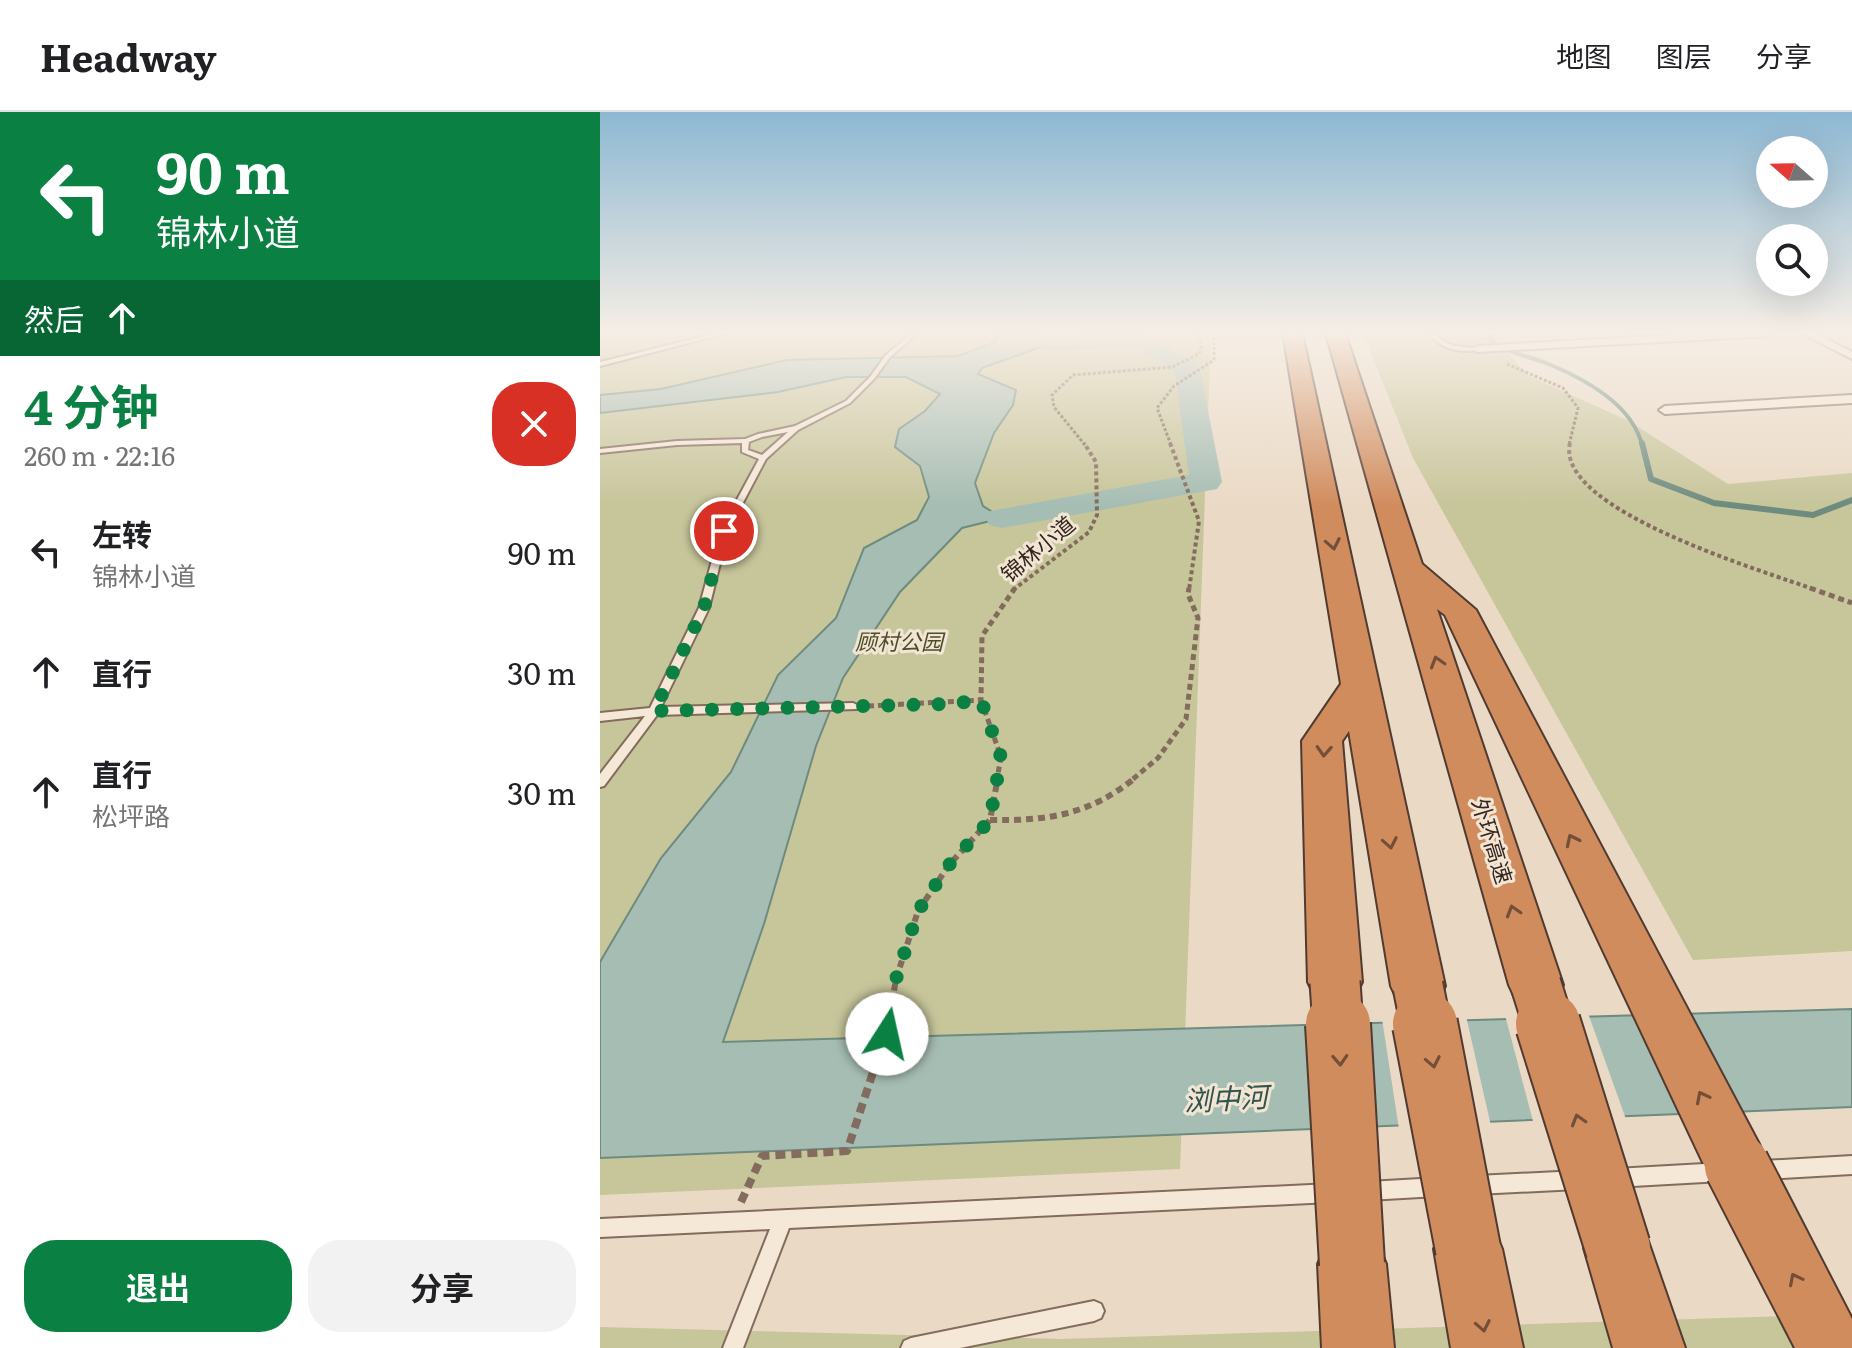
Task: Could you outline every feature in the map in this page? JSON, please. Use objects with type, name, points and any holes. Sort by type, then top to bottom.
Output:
[{"type":"highway","points":[[1303,391],[1487,1348]]},
{"type":"highway","name":"外环高速","points":[[1353,391],[1649,1348]]},
{"type":"highway","points":[[1407,568],[1459,610],[1831,1348]]},
{"type":"highway","points":[[1358,1348],[1322,741],[1360,684]]},
{"type":"street","points":[[1665,410],[1852,399]]},
{"type":"lane","points":[[600,783],[654,711],[704,608],[724,531],[763,458],[797,428],[848,402],[859,391]]},
{"type":"lane","points":[[600,451],[677,443],[746,441],[797,428]]},
{"type":"lane","points":[[746,441],[744,451],[763,458]]},
{"type":"lane","points":[[600,717],[654,711],[853,707]]},
{"type":"lane","points":[[600,1228],[1852,1165]]},
{"type":"lane","points":[[733,1348],[783,1219]]},
{"type":"lane","points":[[911,1348],[1094,1311]]},
{"type":"path","name":"锦林小道","points":[[990,820],[1001,757],[981,700],[982,636],[1016,586],[1089,532],[1097,515],[1096,462],[1078,433],[1054,407],[1052,395],[1057,391]]},
{"type":"path","points":[[733,1222],[762,1156],[847,1151],[887,1034],[896,979],[918,911],[949,865],[990,820],[1038,821],[1088,808],[1127,784],[1158,758],[1186,719],[1198,618],[1188,594],[1199,521],[1157,408],[1167,391]]},
{"type":"path","points":[[1565,391],[1578,408],[1568,450],[1580,481],[1617,510],[1679,540],[1852,603]]},
{"type":"path","points":[[853,707],[981,700]]},
{"type":"green space","name":"顾村公园","points":[[600,391],[1209,391],[1180,1169],[600,1195]]},
{"type":"green space","points":[[1386,391],[1562,391],[1627,420],[1728,484],[1852,473],[1852,951],[1693,960],[1413,458]]},
{"type":"green space","points":[[1852,1314],[1852,1348],[600,1348],[600,1327],[1061,1339]]},
{"type":"water","points":[[644,391],[784,391],[600,413],[600,395]]},
{"type":"water","name":"浏中河","points":[[933,391],[1016,391],[1013,405],[994,433],[975,483],[983,506],[1002,518],[962,528],[900,592],[843,678],[816,746],[764,924],[723,1042],[1852,1009],[1852,1107],[600,1158],[600,962],[661,858],[731,772],[778,675],[836,618],[864,548],[917,520],[929,497],[920,466],[895,447],[899,429],[925,411],[940,394]]},
{"type":"pier","points":[[1588,1013],[1627,1122],[1534,1125],[1505,1015]]},
{"type":"pier","points":[[1466,1016],[1491,1126],[1399,1129],[1382,1019]]},
{"type":"waterway","points":[[1002,518],[1206,482],[1191,391]]},
{"type":"waterway","points":[[1599,391],[1628,417],[1642,445]]},
{"type":"waterway","points":[[1642,443],[1651,479],[1714,503],[1813,515],[1852,500]]},
{"type":"route","points":[[724,531],[704,608],[654,711],[950,704],[981,700],[1001,757],[990,820],[949,865],[918,911],[896,979],[887,1034]]}]
